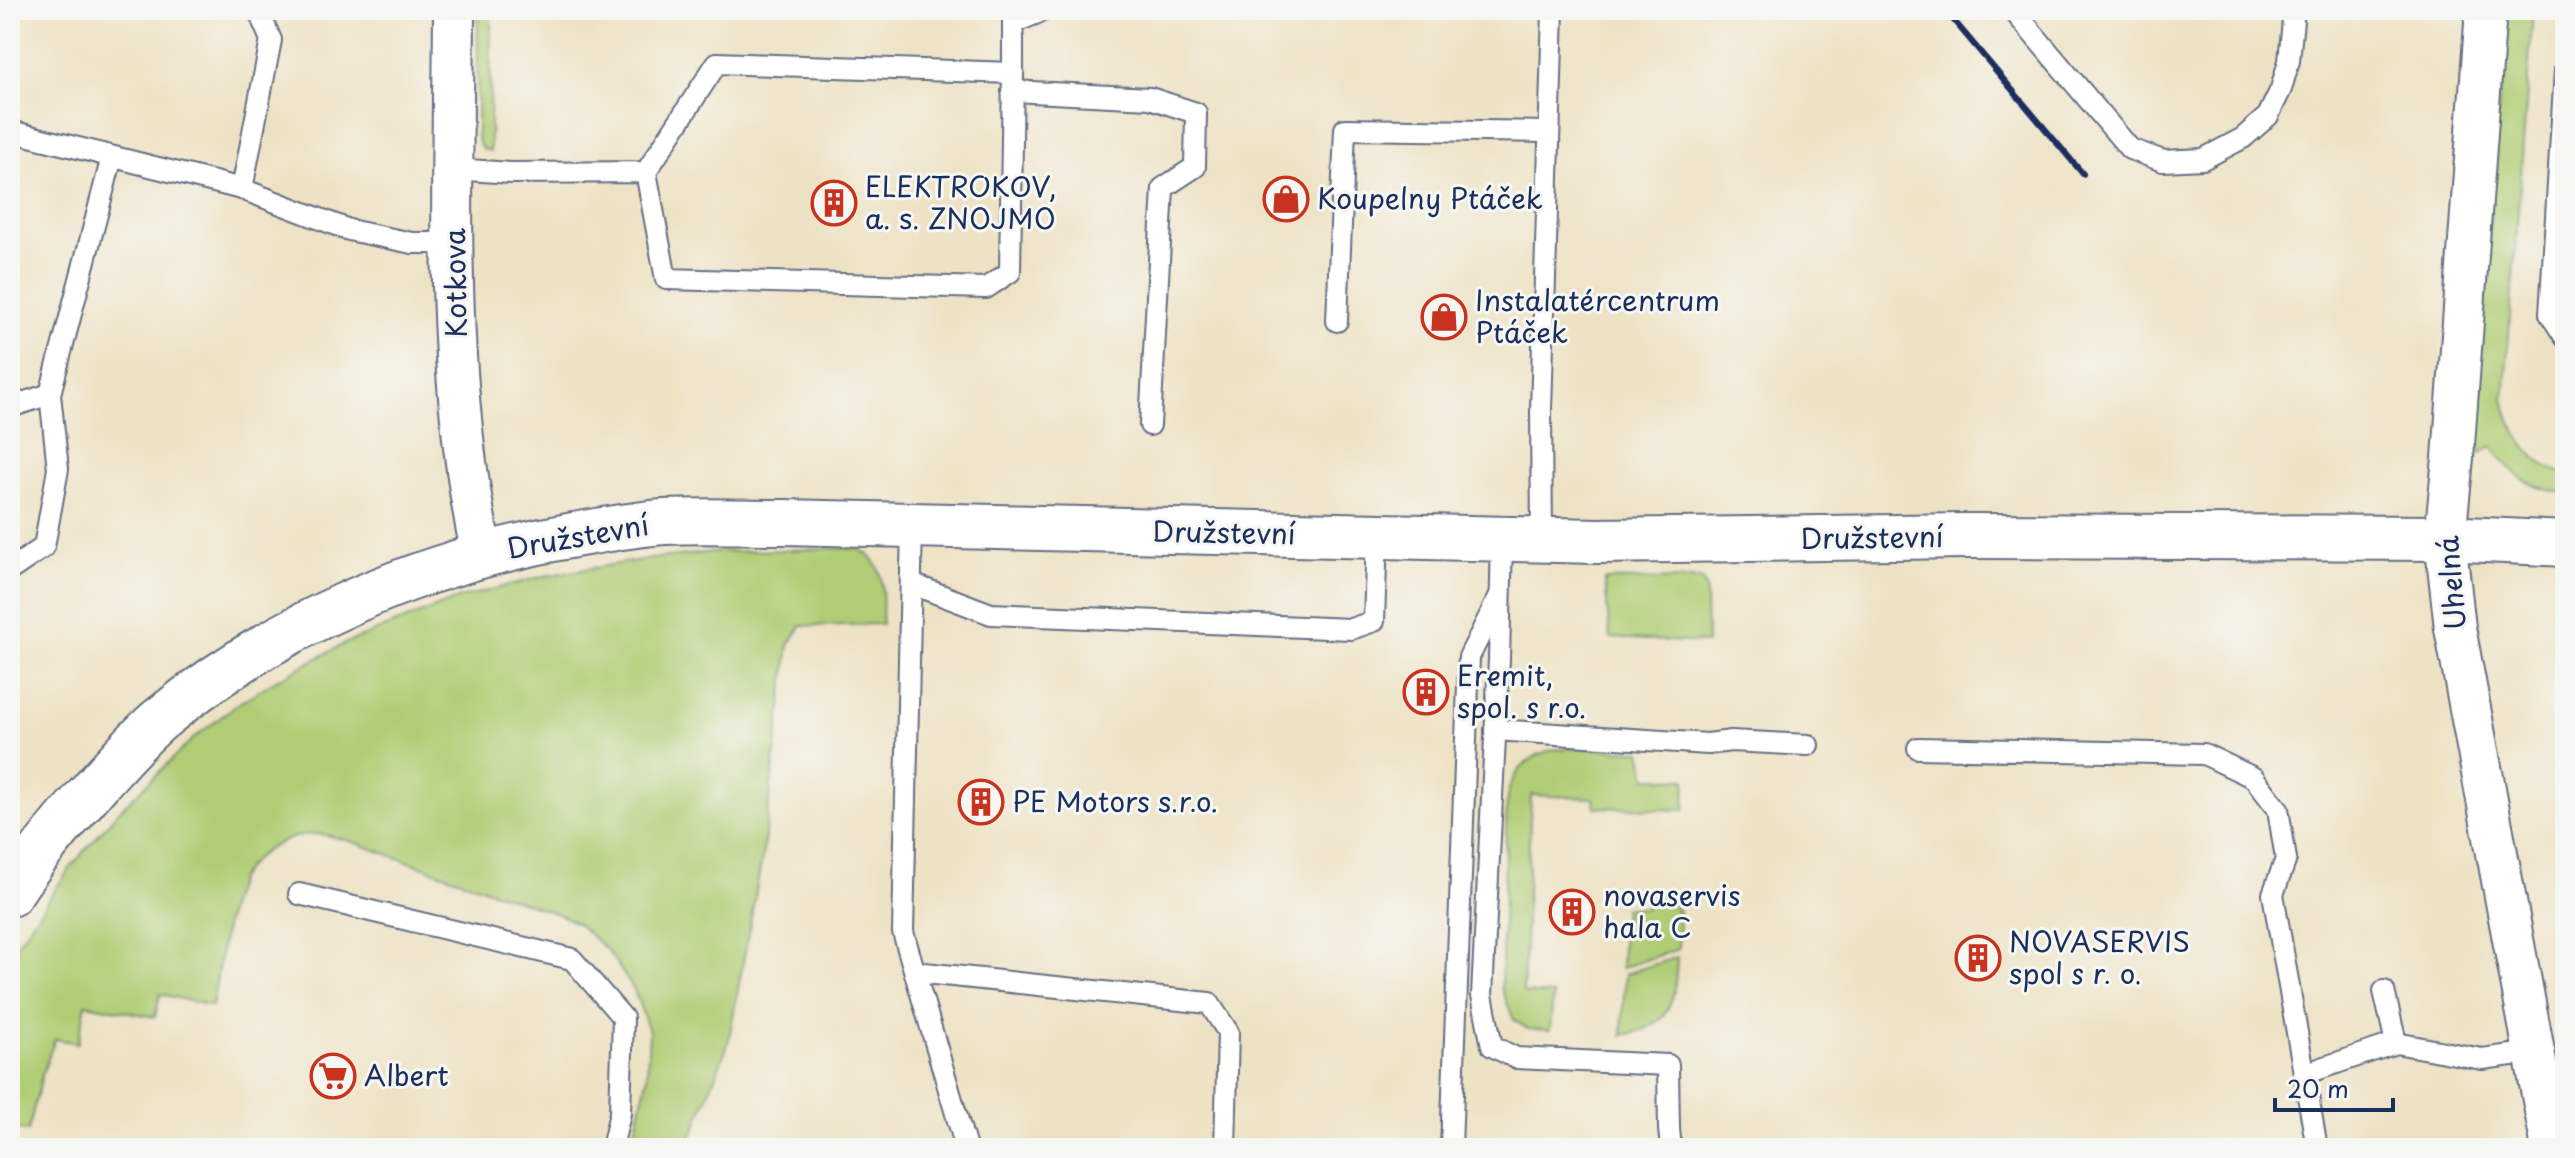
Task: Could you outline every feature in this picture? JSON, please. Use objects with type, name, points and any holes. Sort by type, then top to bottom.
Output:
[{"type":"main road","name":"Družstevní","points":[[10,894],[71,814],[157,721],[218,676],[275,641],[390,585],[482,555],[544,540],[662,522],[1522,540],[1717,541],[1966,536],[2445,538],[2565,544]]},
{"type":"street","name":"Kotkova","points":[[454,10],[454,243],[458,372],[463,448],[482,555]]},
{"type":"street","name":"Uhelná","points":[[2486,10],[2445,538],[2455,628],[2552,1148]]},
{"type":"lane","points":[[242,189],[271,40],[258,10]]},
{"type":"lane","points":[[1045,10],[1013,16],[1013,82],[1010,272],[986,288],[666,279],[646,172],[717,63],[1013,82],[1150,98],[1196,113],[1195,167],[1163,188],[1150,425]]},
{"type":"lane","points":[[1451,1148],[1469,657],[1502,590],[1522,540],[1541,411],[1553,10]]},
{"type":"lane","points":[[2013,10],[2130,149],[2163,161],[2203,159],[2243,138],[2268,116],[2281,89],[2289,61],[2294,10]]},
{"type":"lane","points":[[2565,70],[2550,314],[2565,337]]},
{"type":"lane","points":[[1337,321],[1345,129],[1549,132]]},
{"type":"lane","points":[[10,131],[242,189],[349,230],[412,243],[454,243]]},
{"type":"lane","points":[[10,570],[44,547],[58,469],[50,394],[112,157]]},
{"type":"lane","points":[[454,169],[511,173],[646,172]]},
{"type":"lane","points":[[10,407],[50,394]]},
{"type":"lane","points":[[912,525],[903,932],[966,1148]]},
{"type":"lane","points":[[912,584],[991,614],[1351,629],[1374,621],[1377,537]]},
{"type":"lane","points":[[1502,590],[1482,995],[1492,1046],[1516,1058],[1668,1065],[1671,1148]]},
{"type":"lane","points":[[1495,730],[1708,744],[1731,741],[1808,745]]},
{"type":"lane","points":[[1918,748],[2204,754],[2254,778],[2278,809],[2286,859],[2273,894],[2317,1148]]},
{"type":"lane","points":[[299,894],[572,959],[623,1018],[620,1113],[612,1148]]},
{"type":"lane","points":[[915,972],[1209,1003],[1228,1032],[1225,1148]]},
{"type":"lane","points":[[2384,991],[2396,1043]]},
{"type":"lane","points":[[2304,1074],[2396,1043],[2482,1059],[2534,1052]]},
{"type":"green space","points":[[478,10],[491,10],[490,151],[482,149],[477,139]]},
{"type":"green space","points":[[2506,10],[2533,10],[2504,399],[2511,423],[2524,445],[2542,464],[2565,473],[2565,493],[2541,488],[2522,479],[2492,446],[2481,453],[2473,428]]},
{"type":"green space","points":[[854,548],[873,560],[878,569],[882,590],[882,624],[801,626],[789,645],[762,858],[728,1044],[687,1148],[631,1148],[647,1079],[649,1031],[634,990],[608,951],[578,924],[350,841],[313,834],[277,844],[256,859],[240,878],[227,916],[212,1006],[160,994],[155,1017],[86,1004],[78,1043],[55,1039],[28,1131],[10,1128],[10,954],[71,867],[117,813],[194,738],[236,705],[346,643],[460,598],[545,576],[714,552]]},
{"type":"green space","points":[[1701,579],[1706,589],[1707,643],[1610,638],[1605,580]]},
{"type":"green space","points":[[1569,748],[1641,751],[1647,778],[1686,779],[1685,810],[1595,807],[1594,798],[1531,795],[1523,993],[1553,995],[1550,1030],[1528,1029],[1514,1020],[1501,987],[1507,796],[1516,776],[1529,761],[1537,755]]},
{"type":"green space","points":[[1647,897],[1674,898],[1675,910],[1679,910],[1678,949],[1621,968],[1624,908],[1646,908]]},
{"type":"green space","points":[[1677,957],[1675,986],[1668,1010],[1651,1026],[1622,1035],[1625,974]]},
{"type":"railway","points":[[1945,10],[2083,174]]},
{"type":"place","name":"Koupelny Ptáček","points":[[1286,199]]},
{"type":"place","name":"ELEKTROKOV, a. s. ZNOJMO","points":[[834,203]]},
{"type":"place","name":"Instalatércentrum Ptáček","points":[[1444,317]]},
{"type":"place","name":"Eremit, spol. s r.o.","points":[[1426,692]]},
{"type":"place","name":"PE Motors s.r.o.","points":[[981,802]]},
{"type":"place","name":"novaservis hala C","points":[[1572,912]]},
{"type":"place","name":"NOVASERVIS spol s r. o.","points":[[1978,958]]},
{"type":"place","name":"Albert","points":[[333,1076]]}]
